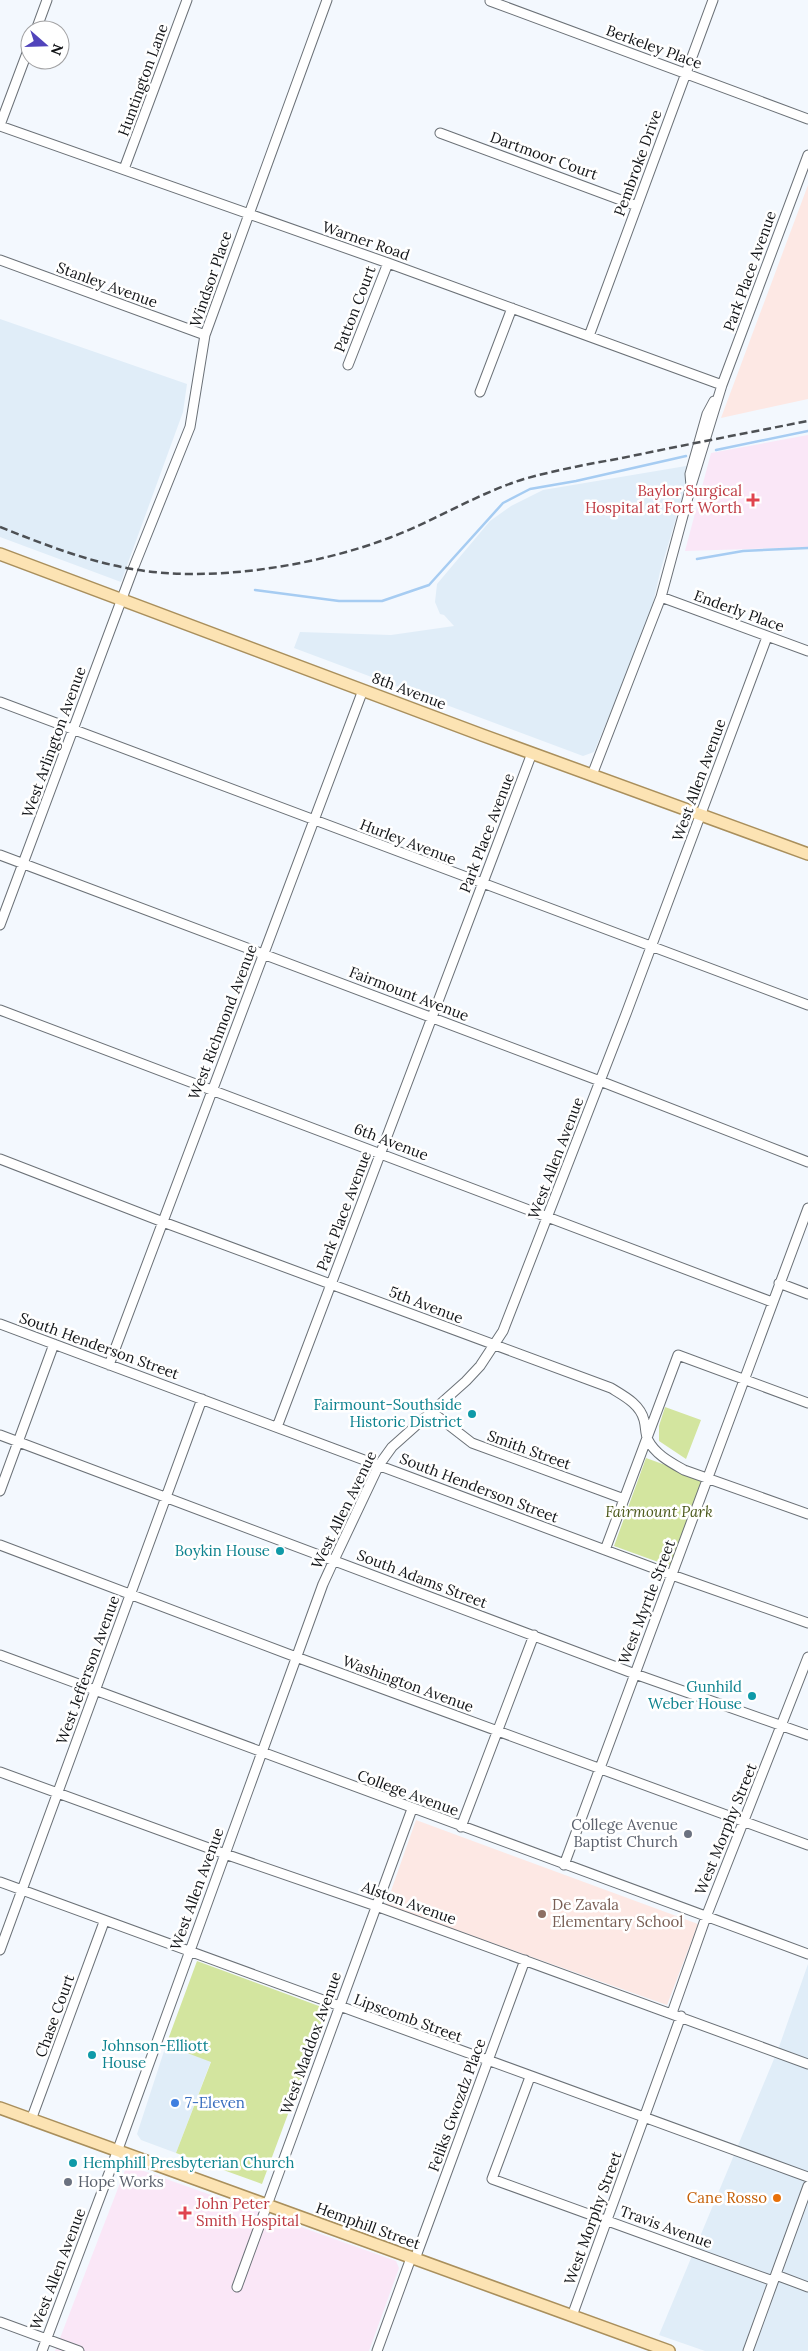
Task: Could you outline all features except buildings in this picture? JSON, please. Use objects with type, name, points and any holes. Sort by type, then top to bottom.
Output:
[{"type":"main road","name":"8th Avenue","points":[[0,554],[701,816],[808,854]]},
{"type":"main road","name":"Hemphill Street","points":[[0,2108],[669,2351]]},
{"type":"street","points":[[40,20],[47,0]]},
{"type":"street","name":"Huntington Lane","points":[[124,169],[187,0]]},
{"type":"street","name":"Windsor Place","points":[[133,569],[190,427],[205,335],[327,0]]},
{"type":"street","name":"Pembroke Drive","points":[[589,336],[713,0]]},
{"type":"street","name":"Berkeley Place","points":[[490,1],[808,118]]},
{"type":"street","points":[[0,126],[21,70]]},
{"type":"street","name":"Warner Road","points":[[0,126],[388,263],[722,385]]},
{"type":"street","name":"Dartmoor Court","points":[[440,133],[637,206]]},
{"type":"street","name":"Park Place Avenue","points":[[592,775],[661,597],[691,486],[722,385],[807,160]]},
{"type":"street","name":"Stanley Avenue","points":[[0,260],[205,335]]},
{"type":"street","name":"Patton Court","points":[[348,365],[388,263]]},
{"type":"street","points":[[480,392],[512,308]]},
{"type":"street","name":"West Arlington Avenue","points":[[0,925],[133,569]]},
{"type":"street","name":"Enderly Place","points":[[661,597],[808,652]]},
{"type":"street","name":"West Allen Avenue","points":[[42,2351],[117,2152],[296,1658],[334,1560],[379,1466],[392,1447],[476,1371],[503,1331],[701,816],[767,636]]},
{"type":"street","name":"West Richmond Avenue","points":[[109,1365],[363,690]]},
{"type":"street","name":"Hurley Avenue","points":[[0,702],[808,1005]]},
{"type":"street","name":"Park Place Avenue","points":[[277,1427],[532,753]]},
{"type":"street","name":"Fairmount Avenue","points":[[0,854],[600,1081],[808,1162]]},
{"type":"street","name":"6th Avenue","points":[[0,1010],[772,1302]]},
{"type":"street","name":"5th Avenue","points":[[0,1159],[163,1222],[611,1388],[628,1398],[637,1407],[644,1420],[647,1439]]},
{"type":"street","name":"West Myrtle Street","points":[[564,1865],[808,1208]]},
{"type":"street","points":[[779,1283],[808,1294]]},
{"type":"street","name":"South Henderson Street","points":[[0,1324],[672,1575],[808,1623]]},
{"type":"street","points":[[0,1491],[54,1344]]},
{"type":"street","points":[[605,1550],[678,1355],[808,1402]]},
{"type":"street","name":"West Jefferson Avenue","points":[[0,1950],[202,1399]]},
{"type":"street","name":"Smith Street","points":[[432,1412],[472,1443],[486,1450],[624,1499]]},
{"type":"street","name":"South Adams Street","points":[[0,1435],[635,1674],[808,1735]]},
{"type":"street","points":[[647,1439],[668,1461],[684,1470],[808,1514]]},
{"type":"street","name":"Washington Avenue","points":[[0,1545],[296,1658],[808,1845]]},
{"type":"street","points":[[461,1827],[534,1635]]},
{"type":"street","name":"College Avenue","points":[[0,1655],[96,1688],[412,1809],[808,1954]]},
{"type":"street","name":"West Morphy Street","points":[[672,2013],[706,1917],[783,1726],[808,1657]]},
{"type":"street","name":"Alston Avenue","points":[[0,1772],[224,1854],[376,1906],[681,2016],[808,2064]]},
{"type":"street","name":"West Maddox Avenue","points":[[237,2287],[412,1809]]},
{"type":"street","name":"Lipscomb Street","points":[[0,1882],[188,1953],[808,2177]]},
{"type":"street","name":"Chase Court","points":[[31,2120],[104,1922]]},
{"type":"street","name":"Feliks Gwozdz Place","points":[[413,2258],[525,1960]]},
{"type":"street","name":"West Morphy Street","points":[[572,2316],[681,2016]]},
{"type":"street","name":"Travis Avenue","points":[[530,2077],[492,2179],[774,2278],[808,2287]]},
{"type":"street","points":[[748,2351],[808,2186]]},
{"type":"street","points":[[376,2351],[413,2258]]},
{"type":"street","points":[[0,2322],[79,2351]]},
{"type":"shaded area","points":[[808,185],[808,399],[721,418]]},
{"type":"shaded area","points":[[0,319],[187,384],[183,412],[121,582],[0,537]]},
{"type":"shaded area","name":"Baylor Surgical Hospital at Fort Worth","points":[[808,435],[808,547],[685,551],[711,453]]},
{"type":"shaded area","points":[[692,465],[660,572],[653,604],[638,647],[594,752],[583,756],[294,648],[300,632],[391,635],[454,626],[444,615],[440,614],[435,602],[437,584],[490,521],[511,506],[543,490]]},
{"type":"shaded area","name":"De Zavala Elementary School","points":[[416,1820],[698,1924],[667,2005],[386,1905]]},
{"type":"shaded area","points":[[808,1964],[808,2351],[705,2351],[659,2335],[779,2047]]},
{"type":"shaded area","points":[[166,2045],[211,2061],[176,2153],[141,2140],[137,2134]]},
{"type":"shaded area","name":"John Peter Smith Hospital","points":[[127,2165],[396,2261],[399,2268],[369,2351],[55,2351]]},
{"type":"green space","points":[[665,1407],[701,1420],[686,1459],[659,1441],[659,1426]]},
{"type":"green space","name":"Fairmount Park","points":[[646,1458],[704,1479],[672,1567],[614,1546]]},
{"type":"green space","points":[[197,1961],[327,2009],[262,2184],[176,2153],[211,2062],[166,2045]]},
{"type":"waterway","points":[[716,450],[808,431]]},
{"type":"waterway","points":[[255,590],[339,601],[382,601],[429,585],[503,503],[530,489],[576,481],[686,456]]},
{"type":"waterway","points":[[697,559],[743,551],[808,548]]},
{"type":"railway","points":[[0,527],[81,557],[132,569],[162,573],[195,574],[262,569],[329,557],[360,548],[423,524],[489,492],[524,479],[573,467],[808,421]]},
{"type":"place","name":"Baylor Surgical Hospital at Fort Worth","points":[[753,500]]},
{"type":"place","name":"Fairmount-Southside Historic District","points":[[472,1414]]},
{"type":"place","name":"Boykin House","points":[[280,1551]]},
{"type":"place","name":"Gunhild Weber House","points":[[752,1696]]},
{"type":"place","name":"College Avenue Baptist Church","points":[[688,1834]]},
{"type":"place","name":"De Zavala Elementary School","points":[[542,1914]]},
{"type":"place","name":"Johnson-Elliott House","points":[[92,2055]]},
{"type":"place","name":"7-Eleven","points":[[175,2103]]},
{"type":"place","name":"Hemphill Presbyterian Church","points":[[73,2163]]},
{"type":"place","name":"Hope Works","points":[[68,2182]]},
{"type":"place","name":"Cane Rosso","points":[[777,2198]]},
{"type":"place","name":"John Peter Smith Hospital","points":[[185,2213]]}]
